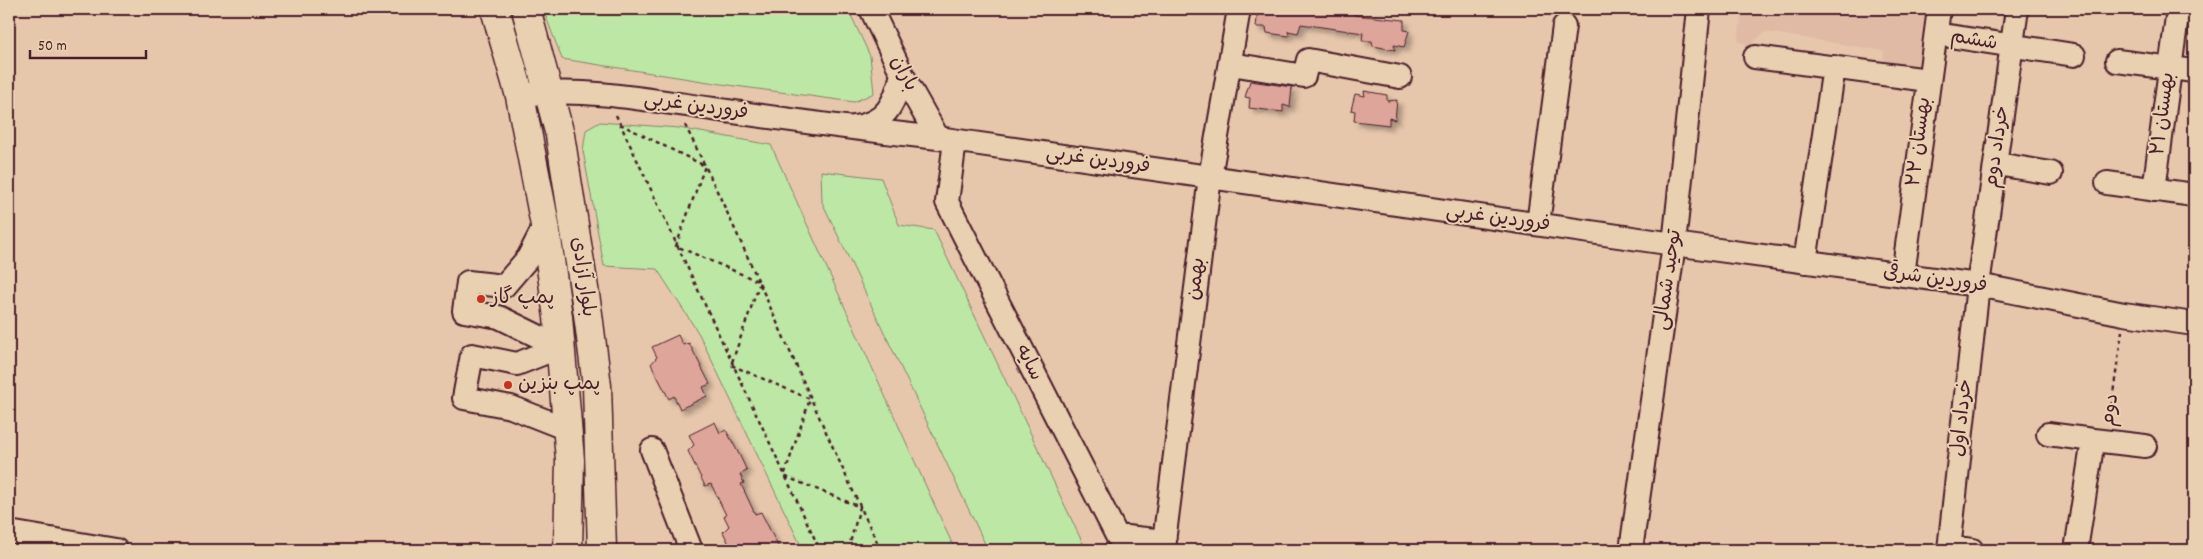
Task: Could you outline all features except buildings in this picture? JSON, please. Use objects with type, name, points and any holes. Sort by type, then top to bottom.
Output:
[{"type":"main road","name":"بلوار آزادی","points":[[495,9],[520,98],[545,225],[560,347],[570,460],[568,550]]},
{"type":"main road","name":"بلوار آزادی","points":[[526,9],[560,135],[597,386],[602,550]]},
{"type":"main road","points":[[535,79],[549,93],[542,109],[532,112],[520,98],[525,81],[535,79]]},
{"type":"street","name":"باران","points":[[871,9],[902,74],[947,139]]},
{"type":"street","name":"بهمن","points":[[1164,545],[1210,177],[1239,9]]},
{"type":"street","name":"توحید شمالی","points":[[1631,550],[1674,244],[1700,9]]},
{"type":"street","name":"بهستان ۲۲","points":[[1903,275],[1939,9]]},
{"type":"street","name":"خرداد دوم","points":[[1978,285],[1997,164],[2017,9]]},
{"type":"street","name":"بهستان ۲۱","points":[[2154,190],[2178,9]]},
{"type":"street","points":[[1538,224],[1564,26]]},
{"type":"street","name":"ششم","points":[[1936,34],[2074,55]]},
{"type":"street","points":[[1754,57],[1928,80]]},
{"type":"street","points":[[1231,64],[1304,76],[1308,60],[1400,76]]},
{"type":"street","points":[[2117,61],[2194,71]]},
{"type":"street","points":[[1805,262],[1834,67]]},
{"type":"street","points":[[846,128],[874,123],[882,116],[898,93],[902,74]]},
{"type":"street","name":"فروردین غربی","points":[[549,93],[608,95],[846,128],[947,139],[1674,244]]},
{"type":"street","name":"سایه","points":[[947,139],[947,202],[1117,536],[1164,545]]},
{"type":"street","points":[[1997,164],[2050,173]]},
{"type":"street","points":[[2108,183],[2194,195]]},
{"type":"street","points":[[545,225],[528,258],[504,286],[468,282],[464,311],[500,317],[560,347]]},
{"type":"street","name":"فروردین شرقی","points":[[1674,244],[1978,285],[2124,314],[2194,324]]},
{"type":"street","name":"خرداد اول","points":[[1949,549],[1978,285]]},
{"type":"street","points":[[560,347],[517,364],[472,354],[464,398],[511,407],[567,429]]},
{"type":"street","points":[[2048,434],[2145,446]]},
{"type":"street","name":"دوم","points":[[2076,550],[2100,440]]},
{"type":"street","points":[[652,450],[690,550]]},
{"type":"street","points":[[9,532],[116,550]]},
{"type":"street","points":[[1949,549],[1972,550]]},
{"type":"path","points":[[608,95],[731,365],[820,550]]},
{"type":"path","points":[[675,104],[760,282],[810,399],[881,550]]},
{"type":"path","points":[[620,124],[705,166]]},
{"type":"path","points":[[676,246],[705,166]]},
{"type":"path","points":[[676,246],[760,282]]},
{"type":"path","points":[[731,365],[760,282]]},
{"type":"path","name":"دوم","points":[[2100,440],[2124,314]]},
{"type":"path","points":[[731,365],[810,399]]},
{"type":"path","points":[[784,476],[810,399]]},
{"type":"path","points":[[784,476],[860,507]]},
{"type":"path","points":[[848,550],[860,507]]},
{"type":"shaded area","points":[[1742,9],[1930,9],[1922,68],[1883,62],[1884,51],[1765,32],[1749,46],[1738,41]]},
{"type":"green space","points":[[543,9],[848,9],[870,56],[874,93],[854,102],[728,85],[562,59]]},
{"type":"green space","points":[[600,122],[679,128],[771,145],[955,550],[803,550],[699,334],[657,269],[604,266],[583,151],[586,130]]},
{"type":"green space","points":[[821,171],[881,178],[899,225],[934,230],[1086,550],[988,550],[822,202]]},
{"type":"place","name":"پمپ گاز","points":[[481,299]]},
{"type":"place","name":"پمپ بنزين","points":[[508,385]]}]
